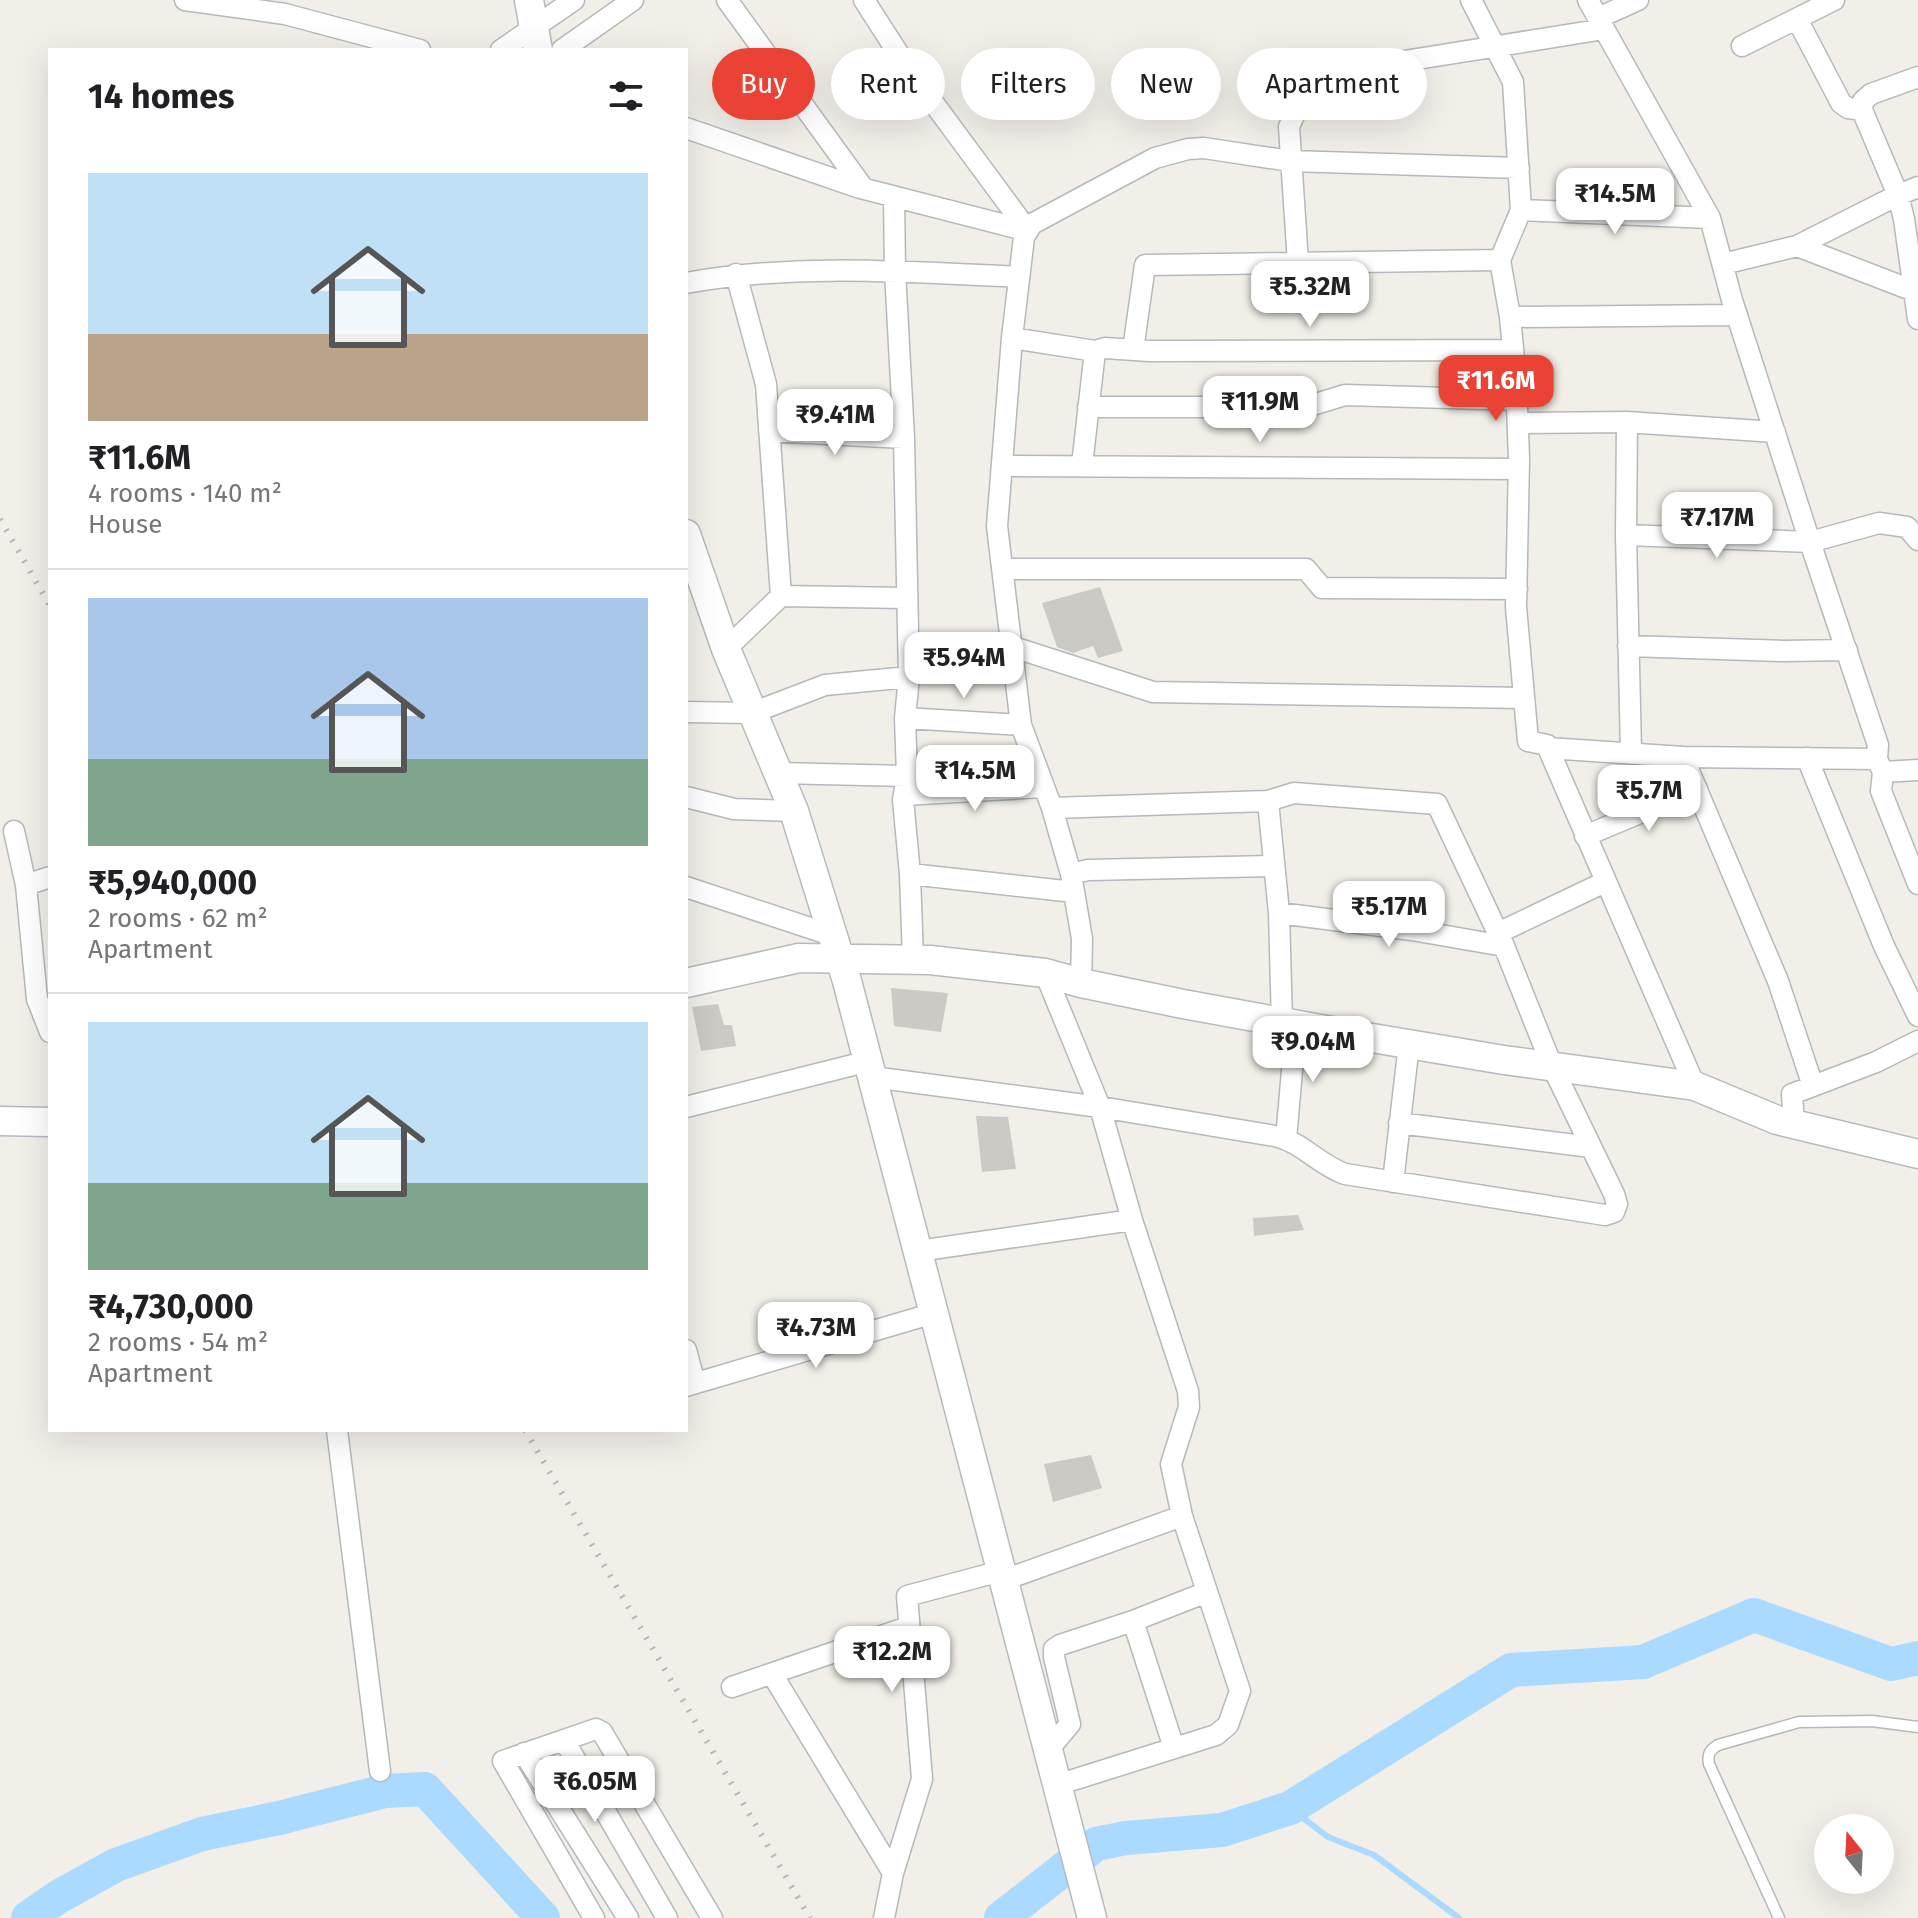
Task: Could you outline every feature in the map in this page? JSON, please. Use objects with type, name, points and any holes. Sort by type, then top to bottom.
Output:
[{"type":"street","points":[[185,0],[285,7],[414,48]]},
{"type":"street","points":[[529,0],[536,40]]},
{"type":"street","points":[[508,48],[536,40],[574,0]]},
{"type":"street","points":[[565,48],[633,0]]},
{"type":"street","points":[[727,0],[864,189]]},
{"type":"street","points":[[864,0],[907,67],[1028,231]]},
{"type":"street","points":[[1471,0],[1513,82],[1521,210],[1500,260],[1510,317],[1517,400],[1517,589],[1528,741],[1547,745],[1695,1086]]},
{"type":"street","points":[[1298,262],[1289,127],[1295,110],[1309,94],[1342,74],[1494,45],[1597,16],[1638,0]]},
{"type":"street","points":[[1742,46],[1834,0]]},
{"type":"street","points":[[1597,16],[1710,218],[1737,315],[1878,745],[1881,791],[1918,884]]},
{"type":"street","points":[[1797,19],[1836,96],[1848,108],[1862,110]]},
{"type":"street","points":[[1918,77],[1871,94],[1863,101],[1862,110],[1898,195],[1918,319]]},
{"type":"street","points":[[688,129],[864,189],[1028,231]]},
{"type":"street","points":[[1081,983],[1082,939],[1073,883],[1052,808],[1021,725],[997,526],[1012,338],[1024,237],[1039,219],[1155,158],[1204,148],[1290,161],[1519,168]]},
{"type":"street","points":[[1723,264],[1797,246],[1918,187]]},
{"type":"street","points":[[894,197],[904,438],[909,677],[905,718],[906,785],[913,960]]},
{"type":"street","points":[[1521,210],[1710,218]]},
{"type":"street","points":[[1797,246],[1914,291]]},
{"type":"street","points":[[1133,350],[1145,265],[1500,260]]},
{"type":"street","points":[[688,283],[736,274],[871,270],[1019,277]]},
{"type":"street","points":[[736,274],[766,384],[781,596]]},
{"type":"street","points":[[1510,317],[1737,315]]},
{"type":"street","points":[[1012,338],[1095,351],[1105,348],[1513,350]]},
{"type":"street","points":[[1082,465],[1095,351]]},
{"type":"street","points":[[1088,407],[1306,407],[1345,395],[1517,400]]},
{"type":"street","points":[[1518,423],[1627,422],[1775,432]]},
{"type":"street","points":[[1627,422],[1631,752]]},
{"type":"street","points":[[769,431],[904,438]]},
{"type":"street","points":[[1002,466],[1519,469]]},
{"type":"street","points":[[1626,535],[1810,542],[1879,523],[1907,527],[1918,540]]},
{"type":"street","points":[[688,540],[726,649],[794,811],[835,947],[870,1069],[1092,1918]]},
{"type":"street","points":[[1003,569],[1306,569],[1322,588],[1517,589]]},
{"type":"street","points":[[726,649],[781,596],[907,598]]},
{"type":"street","points":[[1628,646],[1847,650]]},
{"type":"street","points":[[1013,647],[1153,692],[1524,698]]},
{"type":"street","points":[[688,712],[752,713],[825,685],[909,677]]},
{"type":"street","points":[[905,718],[1021,725]]},
{"type":"street","points":[[1548,748],[1683,757],[1807,758],[1918,770]]},
{"type":"street","points":[[1683,757],[1778,981],[1813,1086]]},
{"type":"street","points":[[1807,758],[1884,946],[1918,1016]]},
{"type":"street","points":[[778,773],[906,785],[1043,787]]},
{"type":"street","points":[[1585,836],[1697,789]]},
{"type":"street","points":[[688,1107],[870,1069],[1286,1139],[1335,1171],[1605,1215],[1614,1212],[1617,1204],[1552,1066],[1501,939],[1437,804],[1294,793],[1268,801],[1052,808]]},
{"type":"street","points":[[688,798],[734,809],[794,811]]},
{"type":"street","points":[[1268,801],[1289,1024],[1286,1139]]},
{"type":"street","points":[[14,831],[26,885],[48,1024]]},
{"type":"street","points":[[910,874],[1073,883],[1088,870],[1274,866]]},
{"type":"street","points":[[26,885],[48,878]]},
{"type":"street","points":[[1279,913],[1501,939],[1605,882]]},
{"type":"street","points":[[688,888],[835,947],[913,960],[1045,973],[1081,983],[1289,1024],[1695,1086],[1794,1125],[1918,1154]]},
{"type":"street","points":[[688,983],[835,947]]},
{"type":"street","points":[[1045,973],[1100,1107],[1132,1220],[1190,1399],[1171,1464],[1182,1516],[1240,1691],[1224,1731],[1057,1785]]},
{"type":"street","points":[[1794,1125],[1792,1094],[1876,1062],[1918,1041]]},
{"type":"street","points":[[1393,1182],[1409,1044]]},
{"type":"street","points":[[0,1121],[48,1122]]},
{"type":"street","points":[[1399,1123],[1591,1147]]},
{"type":"street","points":[[918,1251],[1132,1220]]},
{"type":"street","points":[[690,1385],[934,1313]]},
{"type":"street","points":[[337,1432],[380,1771]]},
{"type":"street","points":[[884,1918],[893,1873],[922,1779],[907,1596],[1002,1575],[1182,1516]]},
{"type":"street","points":[[1048,1750],[1070,1724],[1054,1649],[1207,1592]]},
{"type":"street","points":[[1133,1621],[1174,1748]]},
{"type":"street","points":[[732,1687],[908,1627]]},
{"type":"street","points":[[772,1674],[893,1873]]},
{"type":"street","points":[[594,1918],[503,1765],[505,1758],[596,1729],[602,1732],[712,1918]]},
{"type":"street","points":[[564,1740],[667,1918]]},
{"type":"street","points":[[524,1753],[625,1913],[601,1918]]},
{"type":"lane","points":[[1779,1918],[1709,1764],[1707,1757],[1711,1750],[1718,1745],[1799,1722],[1872,1721],[1918,1727]]},
{"type":"building","points":[[1100,587],[1123,651],[1098,658],[1093,646],[1073,653],[1057,647],[1042,603]]},
{"type":"building","points":[[891,988],[948,993],[941,1032],[894,1026]]},
{"type":"building","points":[[718,1004],[724,1025],[732,1025],[736,1046],[701,1051],[692,1007]]},
{"type":"building","points":[[976,1116],[1008,1117],[1016,1169],[982,1172]]},
{"type":"building","points":[[1298,1215],[1304,1230],[1254,1236],[1253,1218]]},
{"type":"building","points":[[1091,1455],[1102,1488],[1053,1502],[1044,1464]]},
{"type":"waterway","points":[[1001,1918],[1096,1844],[1126,1838],[1222,1830],[1290,1808],[1511,1670],[1643,1662],[1754,1615],[1891,1664],[1918,1658]]},
{"type":"waterway","points":[[28,1918],[58,1897],[116,1865],[202,1834],[385,1791],[425,1789],[543,1918]]},
{"type":"waterway","points":[[1290,1808],[1328,1837],[1374,1855],[1459,1918]]},
{"type":"railway","points":[[0,519],[48,603]]},
{"type":"railway","points":[[526,1432],[810,1918]]}]
